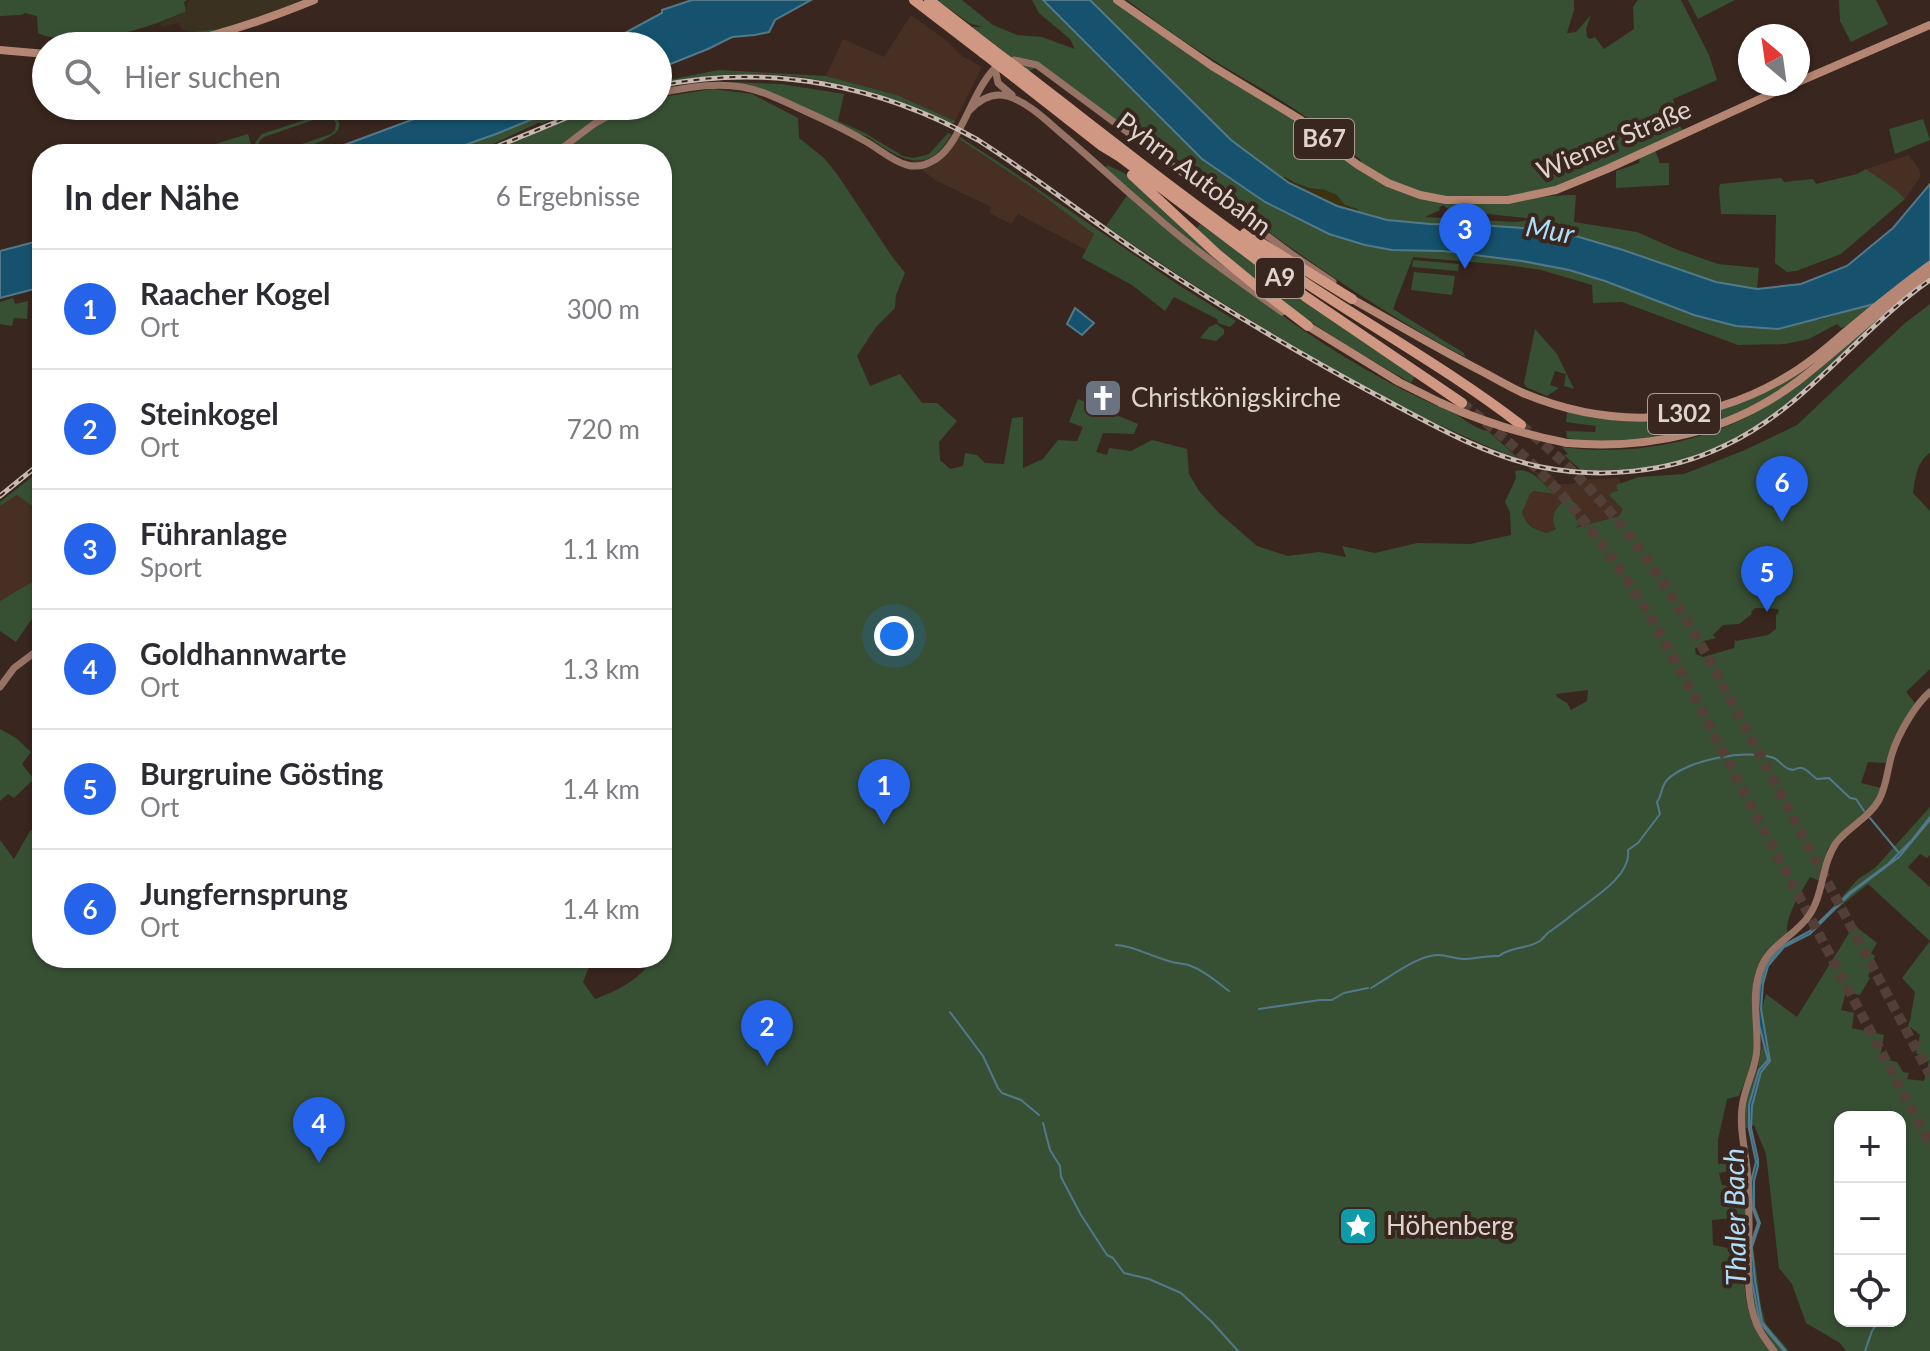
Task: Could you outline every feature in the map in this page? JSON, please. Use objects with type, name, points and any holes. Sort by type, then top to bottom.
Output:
[{"type":"highway","name":"Pyhrn Autobahn","points":[[914,0],[988,51]]},
{"type":"highway","name":"Pyhrn Autobahn","points":[[929,0],[1019,75],[1272,260],[1521,425]]},
{"type":"highway","name":"Pyhrn Autobahn","points":[[1019,75],[1102,146],[1306,297],[1462,403]]},
{"type":"highway","points":[[1102,146],[1216,253],[1308,326]]},
{"type":"highway","points":[[1178,191],[1352,299]]},
{"type":"main road","points":[[228,32],[314,0]]},
{"type":"main road","name":"Wiener Straße","points":[[1117,0],[1212,66],[1301,120],[1368,171],[1420,195],[1446,200],[1508,200],[1556,190],[1767,96]]},
{"type":"main road","name":"Wiener Straße","points":[[1810,77],[1930,25]]},
{"type":"main road","points":[[0,50],[32,53]]},
{"type":"main road","name":"L302","points":[[1014,60],[1037,65],[1335,283],[1352,299],[1523,392],[1599,416],[1669,417],[1711,409],[1748,397],[1813,360],[1930,265]]},
{"type":"main road","points":[[672,92],[707,86],[743,87],[777,98],[825,120],[913,166],[929,163],[944,152],[995,68],[1001,87],[1020,101]]},
{"type":"main road","points":[[969,111],[979,101],[994,95],[1020,101]]},
{"type":"main road","name":"L302","points":[[1020,101],[1049,122],[1152,213],[1291,319],[1441,403],[1523,434],[1567,443],[1598,446],[1637,444],[1672,439],[1726,422],[1795,383],[1930,272]]},
{"type":"main road","points":[[567,144],[601,120]]},
{"type":"main road","points":[[0,687],[14,668],[32,654]]},
{"type":"main road","points":[[1774,1351],[1757,1325],[1747,1252],[1748,1176],[1741,1118],[1757,1050],[1756,985],[1766,958],[1796,931],[1815,907],[1836,843],[1875,806],[1885,785],[1899,736],[1921,700],[1930,692]]},
{"type":"shaded area","points":[[301,0],[260,19],[217,30],[187,32],[179,23],[161,27],[161,23],[186,11],[188,2]]},
{"type":"shaded area","points":[[911,15],[962,56],[982,67],[955,121],[897,95],[826,76],[843,39],[884,57]]},
{"type":"shaded area","points":[[951,134],[1034,189],[1094,234],[1086,250],[1018,214],[1011,224],[989,213],[991,207],[935,180],[911,161],[922,161],[944,146]]},
{"type":"shaded area","points":[[1909,155],[1921,176],[1905,199],[1866,169]]},
{"type":"shaded area","points":[[1534,472],[1551,474],[1557,484],[1619,478],[1621,484],[1617,491],[1623,510],[1619,516],[1571,529],[1553,520],[1556,528],[1547,533],[1539,531],[1525,522],[1521,512],[1534,491],[1553,494]]},
{"type":"shaded area","points":[[17,494],[32,505],[32,582],[0,601],[0,506]]},
{"type":"green space","points":[[0,0],[187,0],[184,2],[186,11],[129,32],[38,32],[37,16],[25,13],[0,16]]},
{"type":"green space","points":[[937,0],[962,0],[993,25],[1017,35],[1042,37],[1075,49],[1070,39],[1039,13],[1032,0],[1043,0],[1202,159],[1265,202],[1329,234],[1392,250],[1443,251],[1522,261],[1605,281],[1819,320],[1874,304],[1848,326],[1841,328],[1837,324],[1809,339],[1785,344],[1738,345],[1622,302],[1593,303],[1592,285],[1541,270],[1413,257],[1393,309],[1464,353],[1465,357],[1334,278],[1210,189],[1211,185],[1139,130],[1124,124],[1119,129],[1035,68],[1029,71],[972,27],[982,27],[969,23]]},
{"type":"green space","points":[[1090,0],[1112,0],[1199,62],[1299,123],[1349,162],[1361,162],[1302,114],[1198,50],[1127,0],[1574,0],[1567,33],[1576,32],[1591,15],[1586,29],[1587,37],[1595,37],[1604,49],[1634,29],[1633,7],[1638,0],[1681,0],[1709,55],[1717,80],[1673,99],[1685,133],[1534,196],[1458,203],[1576,195],[1574,222],[1637,232],[1718,264],[1759,268],[1757,289],[1716,282],[1579,237],[1535,229],[1387,220],[1360,213],[1325,190],[1309,188],[1283,178],[1231,140]],"holes":[[[1443,205],[1453,213],[1478,213],[1536,219],[1515,222],[1425,217],[1440,210]]]},
{"type":"green space","points":[[1688,0],[1735,0],[1698,19]]},
{"type":"green space","points":[[1839,0],[1876,0],[1888,24],[1851,42],[1840,21]]},
{"type":"green space","points":[[719,70],[826,76],[897,95],[955,121],[953,124],[906,104],[828,81],[762,74],[711,76],[672,82],[672,79]]},
{"type":"green space","points":[[731,82],[781,84],[844,94],[838,121],[865,133],[903,156],[914,158],[929,154],[948,133],[951,134],[937,153],[929,158],[912,160],[892,153],[868,137]]},
{"type":"green space","points":[[713,89],[752,94],[798,118],[799,138],[824,158],[837,174],[905,273],[896,295],[895,308],[876,327],[857,356],[870,386],[900,374],[922,403],[937,403],[957,421],[939,442],[940,460],[950,469],[963,466],[965,453],[977,455],[985,463],[1004,464],[1012,418],[1023,417],[1023,468],[1043,459],[1058,440],[1077,441],[1083,427],[1069,422],[1078,399],[1138,424],[1134,434],[1103,433],[1096,452],[1107,455],[1109,448],[1131,451],[1152,440],[1187,449],[1189,474],[1199,491],[1219,513],[1257,546],[1288,556],[1319,552],[1346,557],[1342,546],[1375,553],[1417,543],[1470,544],[1511,535],[1510,512],[1505,502],[1516,478],[1515,471],[1521,470],[1532,474],[1554,494],[1534,491],[1522,512],[1528,524],[1538,530],[1547,533],[1556,529],[1553,520],[1556,511],[1570,498],[1575,504],[1571,508],[1580,524],[1575,528],[1619,516],[1623,509],[1609,495],[1618,491],[1616,485],[1639,477],[1684,474],[1797,425],[1904,324],[1930,304],[1930,453],[1919,465],[1913,493],[1930,511],[1930,669],[1906,692],[1915,703],[1886,763],[1868,762],[1861,783],[1881,788],[1875,802],[1828,848],[1820,881],[1810,877],[1791,912],[1787,934],[1761,960],[1753,988],[1753,1059],[1739,1096],[1727,1099],[1718,1140],[1718,1164],[1733,1162],[1733,1167],[1738,1170],[1719,1173],[1722,1185],[1727,1186],[1730,1196],[1739,1194],[1740,1184],[1735,1180],[1745,1174],[1746,1217],[1712,1220],[1713,1245],[1742,1251],[1749,1311],[1755,1329],[1770,1351],[0,1351],[0,840],[14,859],[32,830],[32,968],[588,968],[583,982],[595,999],[628,983],[645,968],[672,968],[672,144],[573,144],[607,120],[672,120],[672,96]],"holes":[[[1755,608],[1778,609],[1776,629],[1768,635],[1735,639],[1734,648],[1703,657],[1696,654],[1695,649],[1704,641],[1716,638],[1713,635],[1723,625],[1739,624]],[[1588,690],[1587,701],[1571,710],[1556,694]]]},
{"type":"green space","points":[[1923,119],[1930,140],[1895,154],[1889,129]]},
{"type":"green space","points":[[313,120],[264,137],[255,144],[262,134]]},
{"type":"green space","points":[[334,120],[338,121],[339,128],[324,140],[302,144],[331,134],[336,123]]},
{"type":"green space","points":[[530,120],[551,120],[540,122],[493,144],[468,144]]},
{"type":"green space","points":[[564,120],[598,120],[563,144],[511,144]]},
{"type":"green space","points":[[248,134],[251,144],[215,144]]},
{"type":"green space","points":[[960,137],[1236,321],[1230,327],[1218,323],[1217,319],[1174,297],[1165,311],[1132,285],[1082,258],[1094,234]]},
{"type":"green space","points":[[1655,150],[1660,163],[1669,163],[1669,185],[1616,188],[1616,171],[1639,163],[1640,157]]},
{"type":"green space","points":[[1107,165],[1130,176],[1242,281],[1161,218],[1106,169]]},
{"type":"green space","points":[[1866,169],[1905,199],[1841,254],[1796,271],[1787,272],[1775,263],[1776,215],[1721,214],[1720,184],[1781,178],[1784,182],[1813,179],[1816,184]]},
{"type":"green space","points":[[1128,194],[1243,286],[1321,342],[1406,391],[1488,431],[1519,459],[1425,418],[1364,386],[1253,322],[1147,255],[1106,226]]},
{"type":"green space","points":[[1200,224],[1415,376],[1411,383],[1329,334],[1270,293],[1196,229]]},
{"type":"green space","points":[[1413,260],[1459,264],[1458,271],[1412,267]]},
{"type":"green space","points":[[1414,272],[1455,276],[1452,295],[1411,290]]},
{"type":"green space","points":[[1901,297],[1903,299],[1779,411],[1712,449],[1656,466],[1630,470],[1581,470],[1564,455],[1568,454],[1562,447],[1613,450],[1666,444],[1716,431],[1740,420],[1775,399]]},
{"type":"green space","points":[[13,298],[15,304],[28,301],[27,319],[14,318],[12,326],[0,324],[0,302]]},
{"type":"green space","points":[[1216,324],[1224,329],[1224,334],[1216,341],[1200,338],[1209,327]]},
{"type":"green space","points":[[1535,329],[1557,354],[1574,389],[1564,386],[1566,374],[1555,371],[1550,385],[1559,388],[1547,396],[1526,387],[1524,383]]},
{"type":"green space","points":[[1808,366],[1785,386],[1749,408],[1699,427],[1644,439],[1591,441],[1567,438],[1566,431],[1595,432],[1596,426],[1566,422],[1567,411],[1593,418],[1640,421],[1712,412]]},
{"type":"green space","points":[[32,477],[32,506],[17,495],[0,506],[0,502]]},
{"type":"green space","points":[[32,582],[32,619],[16,642],[0,631],[0,601]]},
{"type":"green space","points":[[0,729],[31,752],[22,764],[32,781],[14,798],[8,794],[0,801]]},
{"type":"green space","points":[[1930,807],[1930,855],[1927,858],[1920,854],[1908,867],[1930,887],[1930,941],[1868,884],[1837,909],[1834,906],[1858,879],[1875,868]]},
{"type":"green space","points":[[1854,925],[1877,943],[1871,953],[1875,956],[1870,978],[1860,995],[1846,992],[1841,1010],[1854,1013],[1852,1028],[1884,1035],[1880,1058],[1897,1062],[1903,1072],[1909,1073],[1907,1079],[1924,1081],[1929,1061],[1916,1053],[1920,1035],[1908,1025],[1915,992],[1902,978],[1930,941],[1930,1351],[1846,1351],[1840,1343],[1806,1323],[1792,1284],[1779,1268],[1766,1154],[1754,1125],[1744,1129],[1745,1096],[1758,1067],[1762,1045],[1758,1020],[1766,994],[1797,1017]]},
{"type":"green space","points":[[1747,1252],[1754,1254],[1766,1324],[1789,1351],[1777,1351],[1757,1318],[1752,1302]]},
{"type":"sand","points":[[1285,177],[1309,188],[1337,195],[1345,205],[1360,213],[1337,206],[1289,183]]},
{"type":"water","points":[[692,0],[811,0],[775,20],[769,32],[732,37],[672,63],[672,32],[627,32],[662,13],[662,10]]},
{"type":"water","name":"Mur","points":[[1043,0],[1090,0],[1231,140],[1289,183],[1337,206],[1387,220],[1535,229],[1579,237],[1716,282],[1757,289],[1801,284],[1847,266],[1893,228],[1930,184],[1930,261],[1874,304],[1778,329],[1736,326],[1694,315],[1569,270],[1443,251],[1392,250],[1365,245],[1329,234],[1265,202],[1202,159]]},
{"type":"water","points":[[411,120],[530,120],[468,144],[347,144]]},
{"type":"water","points":[[32,243],[32,290],[0,298],[0,251]]},
{"type":"water","points":[[1075,308],[1094,323],[1082,335],[1067,324]]},
{"type":"water","points":[[1930,817],[1899,857],[1850,894],[1810,934],[1784,947],[1768,966],[1763,984],[1761,1009],[1770,1061],[1761,1072],[1752,1106],[1751,1128],[1758,1159],[1754,1207],[1760,1223],[1752,1247],[1762,1322],[1784,1351],[1760,1323],[1752,1281],[1750,1247],[1758,1223],[1752,1207],[1751,1181],[1756,1162],[1749,1129],[1749,1105],[1759,1070],[1768,1060],[1759,1024],[1760,986],[1766,965],[1782,946],[1810,931],[1849,893],[1888,864]]},
{"type":"waterway","points":[[1371,988],[1412,963],[1430,956],[1463,959],[1499,956],[1540,941],[1616,880],[1623,870],[1628,850],[1638,843],[1660,814],[1657,802],[1665,782],[1688,767],[1734,755],[1763,755],[1774,758],[1789,769],[1802,768],[1817,779],[1829,778],[1850,798],[1856,799],[1864,811]]},
{"type":"waterway","points":[[1870,818],[1899,853]]},
{"type":"waterway","points":[[1116,945],[1189,965],[1229,991]]},
{"type":"waterway","points":[[1259,1009],[1332,1000],[1344,993],[1368,988]]},
{"type":"waterway","points":[[950,1012],[983,1056],[1002,1093],[1021,1100],[1039,1115]]},
{"type":"waterway","points":[[1043,1123],[1050,1150],[1060,1166],[1061,1177],[1107,1255],[1124,1273],[1149,1279],[1181,1293],[1238,1351]]},
{"type":"waterway","points":[[1865,1351],[1875,1327]]},
{"type":"tunnel","points":[[1462,403],[1513,446],[1559,492],[1613,559],[1635,593],[1697,702],[1930,1144]]},
{"type":"tunnel","points":[[1521,425],[1605,506],[1671,595],[1711,663],[1930,1075]]},
{"type":"railway","points":[[672,84],[700,79],[782,78],[863,93],[941,121],[1000,154],[1175,277],[1320,364],[1478,447],[1520,462],[1564,471],[1611,473],[1657,468],[1724,446],[1781,411],[1930,280]]},
{"type":"railway","points":[[503,144],[561,120]]},
{"type":"railway","points":[[0,496],[32,470]]},
{"type":"place","name":"Führanlage","points":[[1465,269]]},
{"type":"place","name":"Christkönigskirche","points":[[1103,398]]},
{"type":"place","name":"Jungfernsprung","points":[[1782,522]]},
{"type":"place","name":"Burgruine Gösting","points":[[1767,612]]},
{"type":"place","name":"Raacher Kogel","points":[[884,825]]},
{"type":"place","name":"Steinkogel","points":[[767,1066]]},
{"type":"place","name":"Goldhannwarte","points":[[319,1163]]},
{"type":"place","name":"Höhenberg","points":[[1358,1226]]},
{"type":"water label","name":"Thaler Bach","points":[[1735,1217]]}]
